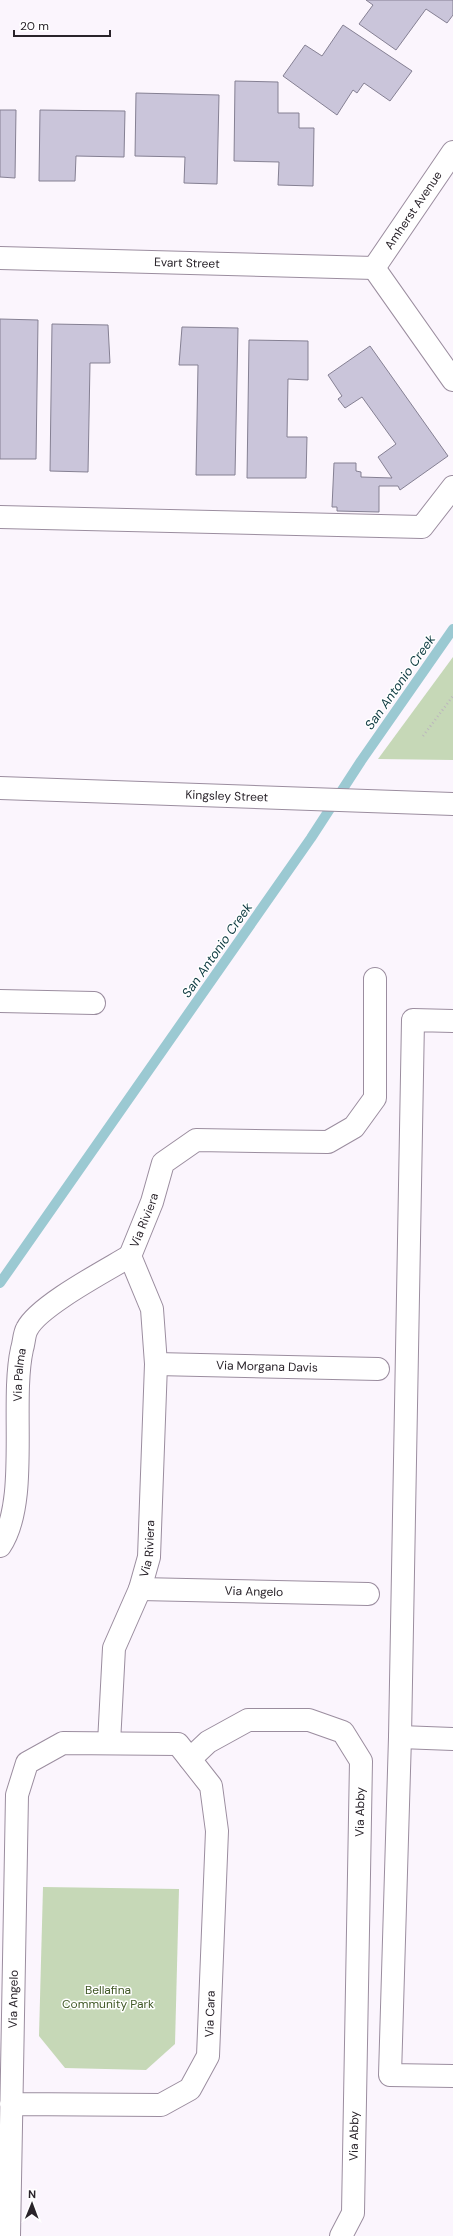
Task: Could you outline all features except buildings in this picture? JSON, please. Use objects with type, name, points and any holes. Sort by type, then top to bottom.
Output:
[{"type":"street","name":"Amherst Avenue","points":[[374,268],[453,152]]},
{"type":"street","name":"Evart Street","points":[[0,258],[374,268]]},
{"type":"street","points":[[374,268],[453,380]]},
{"type":"street","points":[[0,517],[422,527],[453,486]]},
{"type":"street","name":"Kingsley Street","points":[[0,788],[453,804]]},
{"type":"street","name":"Via Riviera","points":[[109,1744],[114,1648],[140,1589],[149,1557],[156,1364],[152,1309],[130,1256],[152,1202],[163,1163],[196,1140],[328,1142],[354,1127],[375,1098],[375,979]]},
{"type":"street","points":[[0,1001],[94,1003]]},
{"type":"street","points":[[453,1021],[413,1020],[400,1737],[390,2075],[453,2076]]},
{"type":"street","name":"Via Palma","points":[[0,1546],[8,1534],[16,1485],[18,1366],[27,1328],[51,1303],[130,1256]]},
{"type":"street","name":"Via Morgana Davis","points":[[156,1364],[378,1369]]},
{"type":"street","name":"Via Angelo","points":[[140,1589],[368,1594]]},
{"type":"street","name":"Via Abby","points":[[190,1759],[208,1742],[248,1720],[309,1720],[343,1732],[361,1761],[353,2213],[340,2236]]},
{"type":"street","points":[[400,1737],[453,1739]]},
{"type":"street","name":"Via Angelo","points":[[9,2236],[11,2104],[6,2024],[17,1795],[27,1763],[63,1743],[109,1744]]},
{"type":"street","points":[[109,1744],[178,1744],[190,1759]]},
{"type":"street","name":"Via Cara","points":[[11,2104],[161,2105],[190,2089],[208,2056],[217,1830],[211,1786],[190,1759]]},
{"type":"path","points":[[423,736],[453,696]]},
{"type":"green space","points":[[453,657],[453,760],[378,759]]},
{"type":"green space","name":"Bellafina Community Park","points":[[43,1887],[179,1889],[175,2044],[146,2070],[65,2068],[39,2036]]},
{"type":"waterway","name":"San Antonio Creek","points":[[0,1283],[311,838],[361,761],[453,629]]}]
